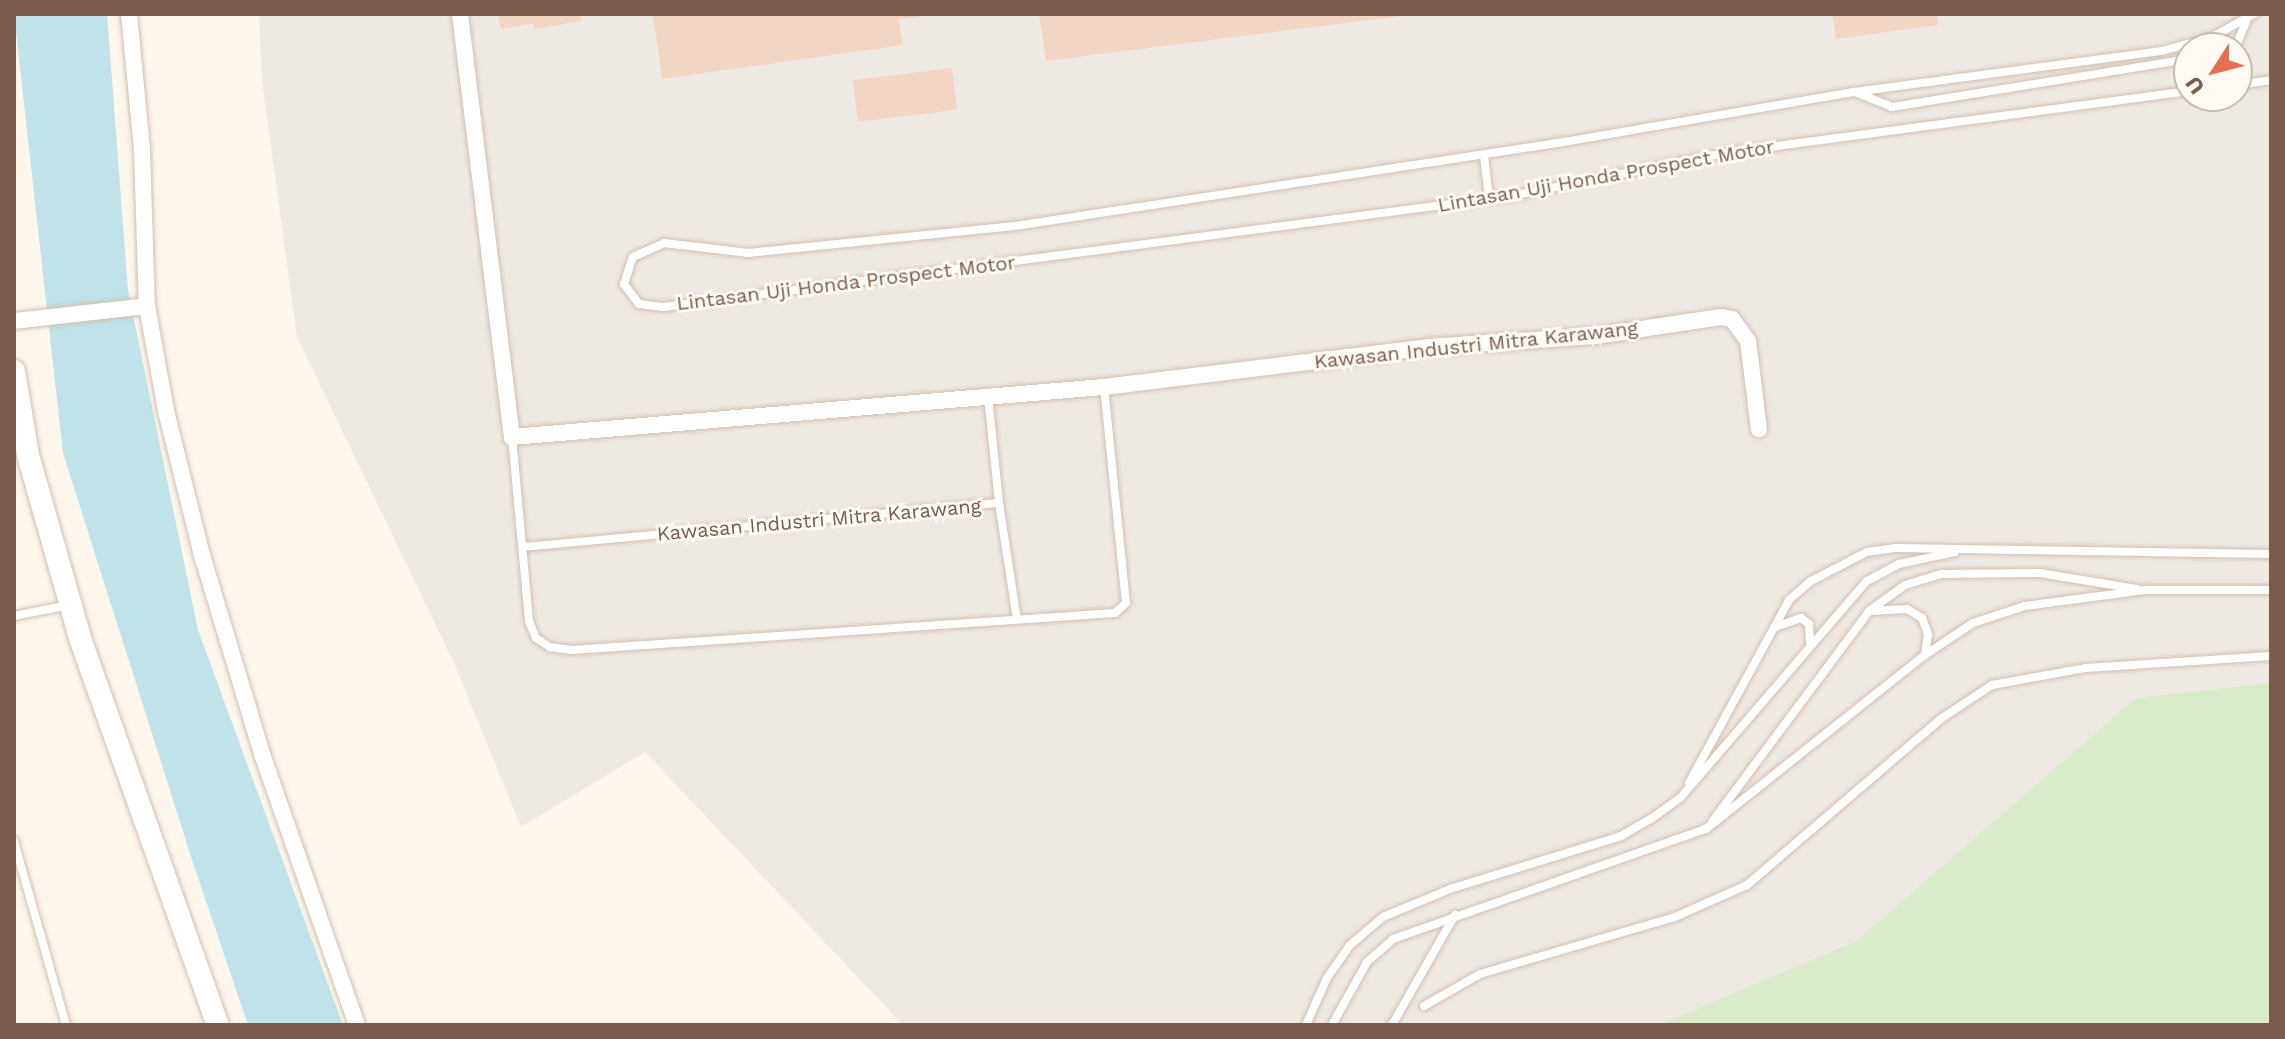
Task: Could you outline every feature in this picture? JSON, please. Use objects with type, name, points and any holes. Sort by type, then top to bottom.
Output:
[{"type":"street","points":[[129,14],[142,150],[141,306],[202,555],[262,754],[357,1025]]},
{"type":"street","points":[[460,14],[512,437]]},
{"type":"street","points":[[14,321],[35,316],[141,306]]},
{"type":"street","name":"Kawasan Industri Mitra Karawang","points":[[512,437],[1104,387],[1428,347],[1595,336],[1721,317],[1743,328],[1748,341],[1759,429]]},
{"type":"street","points":[[14,371],[28,455],[70,604],[218,1025]]},
{"type":"lane","name":"Lintasan Uji Honda Prospect Motor","points":[[2242,32],[2254,14]]},
{"type":"lane","name":"Lintasan Uji Honda Prospect Motor","points":[[2173,93],[1730,152],[1489,199],[663,307],[639,304],[624,284],[633,257],[664,243],[748,253],[1015,226],[1484,155],[1854,92],[2162,51],[2246,22]]},
{"type":"lane","points":[[1854,92],[1892,107],[2173,62]]},
{"type":"lane","points":[[1484,155],[1489,199]]},
{"type":"lane","points":[[512,437],[529,621],[536,638],[572,650],[1115,613],[1126,603],[1104,387]]},
{"type":"lane","points":[[988,395],[999,503]]},
{"type":"lane","name":"Kawasan Industri Mitra Karawang","points":[[523,547],[999,503],[1017,619]]},
{"type":"lane","points":[[1681,797],[1789,600],[1811,581],[1867,552],[1895,548],[1955,552],[2271,554]]},
{"type":"lane","points":[[1306,1025],[1327,978],[1349,946],[1383,917],[1450,889],[1621,836],[1681,797],[1810,643],[1867,581],[1899,564],[1955,552]]},
{"type":"lane","points":[[1706,829],[1869,611],[1905,585],[1942,574],[2040,573],[2145,590]]},
{"type":"lane","points":[[1332,1025],[1367,962],[1393,939],[1456,914],[1706,829],[1925,655],[1973,623],[2025,606],[2145,590],[2271,590]]},
{"type":"lane","points":[[14,616],[70,604]]},
{"type":"lane","points":[[1869,611],[1907,609],[1922,618],[1928,634],[1925,655]]},
{"type":"lane","points":[[1774,628],[1801,618],[1809,624],[1810,643]]},
{"type":"lane","points":[[1424,1006],[1480,974],[1675,917],[1747,885],[1942,718],[1992,685],[2086,668],[2271,656]]},
{"type":"lane","points":[[14,841],[66,1025]]},
{"type":"lane","points":[[1392,1025],[1456,914]]},
{"type":"shaded area","points":[[259,14],[2271,14],[2271,1025],[903,1025],[645,752],[521,827],[455,665],[297,337],[262,81]]},
{"type":"green space","points":[[2271,683],[2271,1025],[1659,1025],[1855,942],[2136,698]]},
{"type":"water","points":[[14,14],[107,14],[128,290],[198,630],[343,1025],[248,1025],[193,863],[63,453]]},
{"type":"building","points":[[498,14],[580,14],[582,21],[535,29],[533,23],[501,29]]},
{"type":"building","points":[[653,14],[923,16],[899,19],[903,45],[662,79]]},
{"type":"building","points":[[1039,14],[1401,14],[1401,16],[1046,61]]},
{"type":"building","points":[[1832,14],[1937,14],[1938,25],[1836,39]]},
{"type":"building","points":[[952,68],[957,110],[858,122],[853,80]]}]
